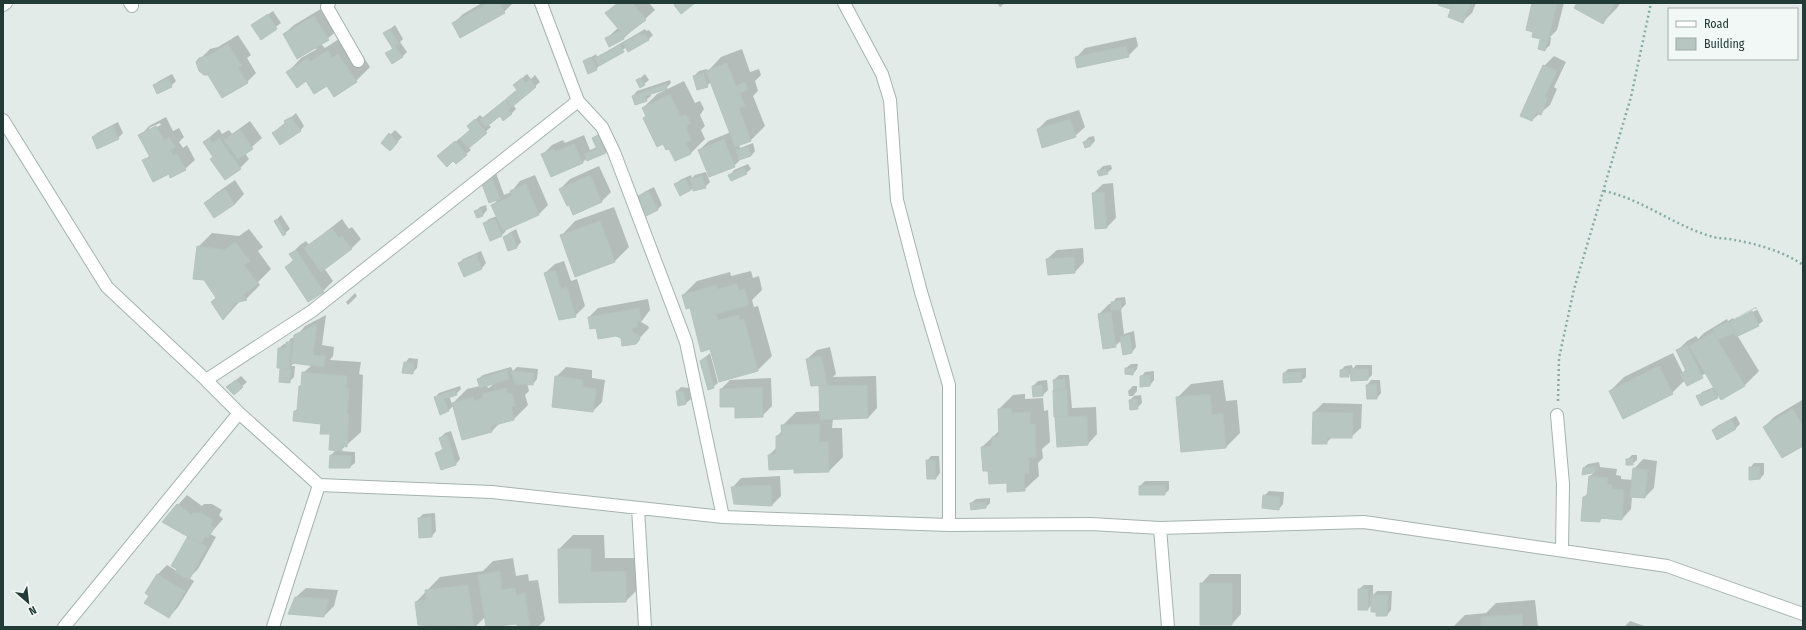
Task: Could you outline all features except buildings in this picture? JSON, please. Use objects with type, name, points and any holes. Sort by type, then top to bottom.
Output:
[{"type":"street","points":[[329,3],[327,7],[358,61]]},
{"type":"street","points":[[541,3],[578,101],[602,127],[614,152],[686,342],[723,517]]},
{"type":"street","points":[[844,3],[882,74],[890,100],[897,200],[921,292],[948,385],[949,525]]},
{"type":"street","points":[[206,380],[312,311],[578,101]]},
{"type":"street","points":[[3,120],[107,287],[206,380],[238,413],[319,486],[492,492],[723,517],[949,525],[1091,524],[1160,528],[1364,522],[1666,566],[1803,614]]},
{"type":"street","points":[[64,627],[238,413]]},
{"type":"street","points":[[1557,415],[1563,484],[1562,550]]},
{"type":"street","points":[[273,627],[319,486]]},
{"type":"street","points":[[638,508],[645,627]]},
{"type":"street","points":[[1160,528],[1168,627]]},
{"type":"path","points":[[1557,415],[1559,358],[1574,288],[1631,97],[1651,3]]},
{"type":"path","points":[[1604,191],[1652,208],[1685,226],[1712,237],[1735,240],[1764,248],[1795,260],[1803,265]]}]
